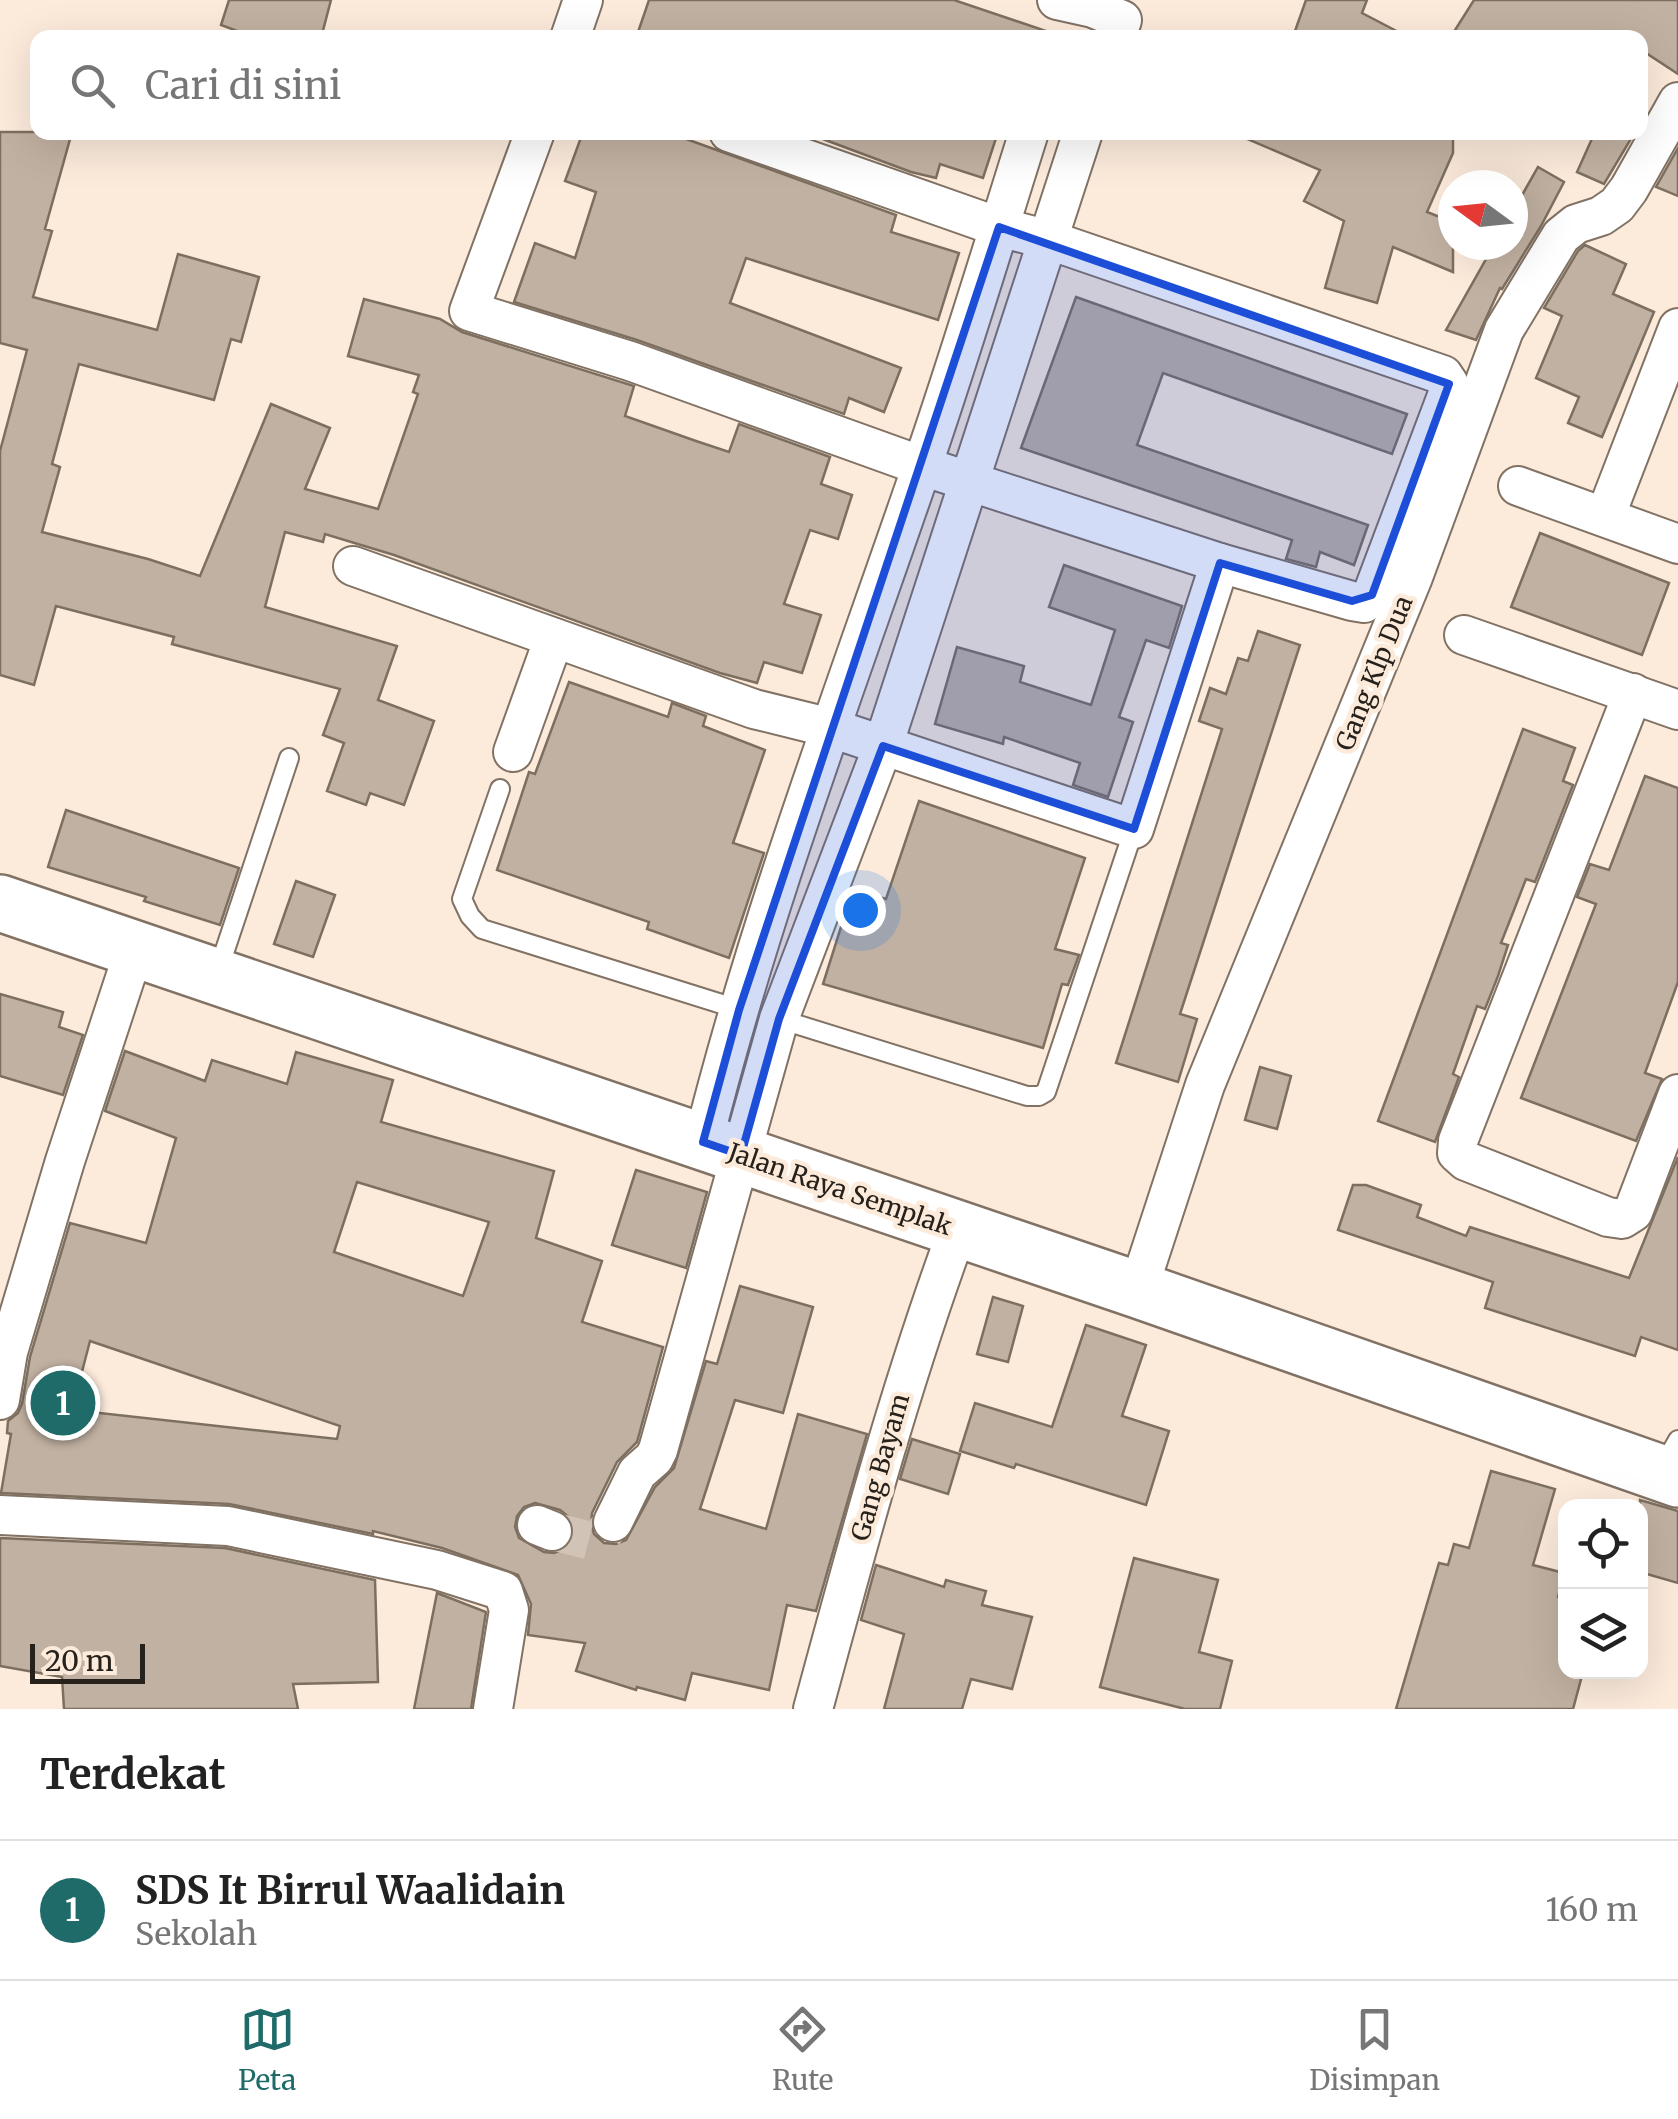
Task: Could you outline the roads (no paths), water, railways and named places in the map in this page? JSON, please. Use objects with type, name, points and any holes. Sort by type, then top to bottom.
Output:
[{"type":"main road","name":"Jalan Raya Semplak","points":[[0,903],[1138,1290],[1671,1459]]},
{"type":"street","points":[[573,30],[583,0]]},
{"type":"street","points":[[1062,14],[1093,8],[1122,20],[1119,30]]},
{"type":"street","name":"Gang Klp Dua","points":[[1138,1290],[1205,1085],[1414,577],[1504,330],[1561,236],[1576,224],[1601,216],[1617,205],[1678,102]]},
{"type":"street","points":[[532,140],[469,311],[630,361],[922,466],[1220,563],[1364,603],[1372,595],[1448,384],[1443,375],[752,140]]},
{"type":"street","points":[[613,1522],[637,1472],[658,1450],[722,1148],[739,1010],[922,466],[1026,140]]},
{"type":"street","points":[[722,1148],[779,1019],[883,746],[1080,140]]},
{"type":"street","points":[[1606,517],[1678,328]]},
{"type":"street","points":[[1518,486],[1678,544]]},
{"type":"street","points":[[352,566],[754,709],[831,728],[1134,829],[1220,563]]},
{"type":"street","points":[[1464,635],[1678,710]]},
{"type":"street","points":[[513,752],[554,638]]},
{"type":"street","points":[[1633,693],[1458,1141],[1457,1153],[1466,1161],[1608,1217],[1622,1219],[1632,1212],[1678,1094]]},
{"type":"street","points":[[0,1400],[8,1352],[65,1161],[135,948]]},
{"type":"street","name":"Gang Bayam","points":[[813,1709],[882,1456],[958,1229]]},
{"type":"street","points":[[0,1515],[228,1526],[437,1570],[492,1586],[503,1592],[509,1610],[493,1709]]},
{"type":"lane","points":[[217,976],[288,758]]},
{"type":"lane","points":[[500,788],[462,899],[470,916],[482,928],[1027,1096],[1046,1092],[1134,829]]},
{"type":"tunnel","points":[[552,1531],[591,1541],[599,1539],[613,1522]]},
{"type":"place","name":"SDS It Birrul Waalidain","points":[[63,1403]]}]
